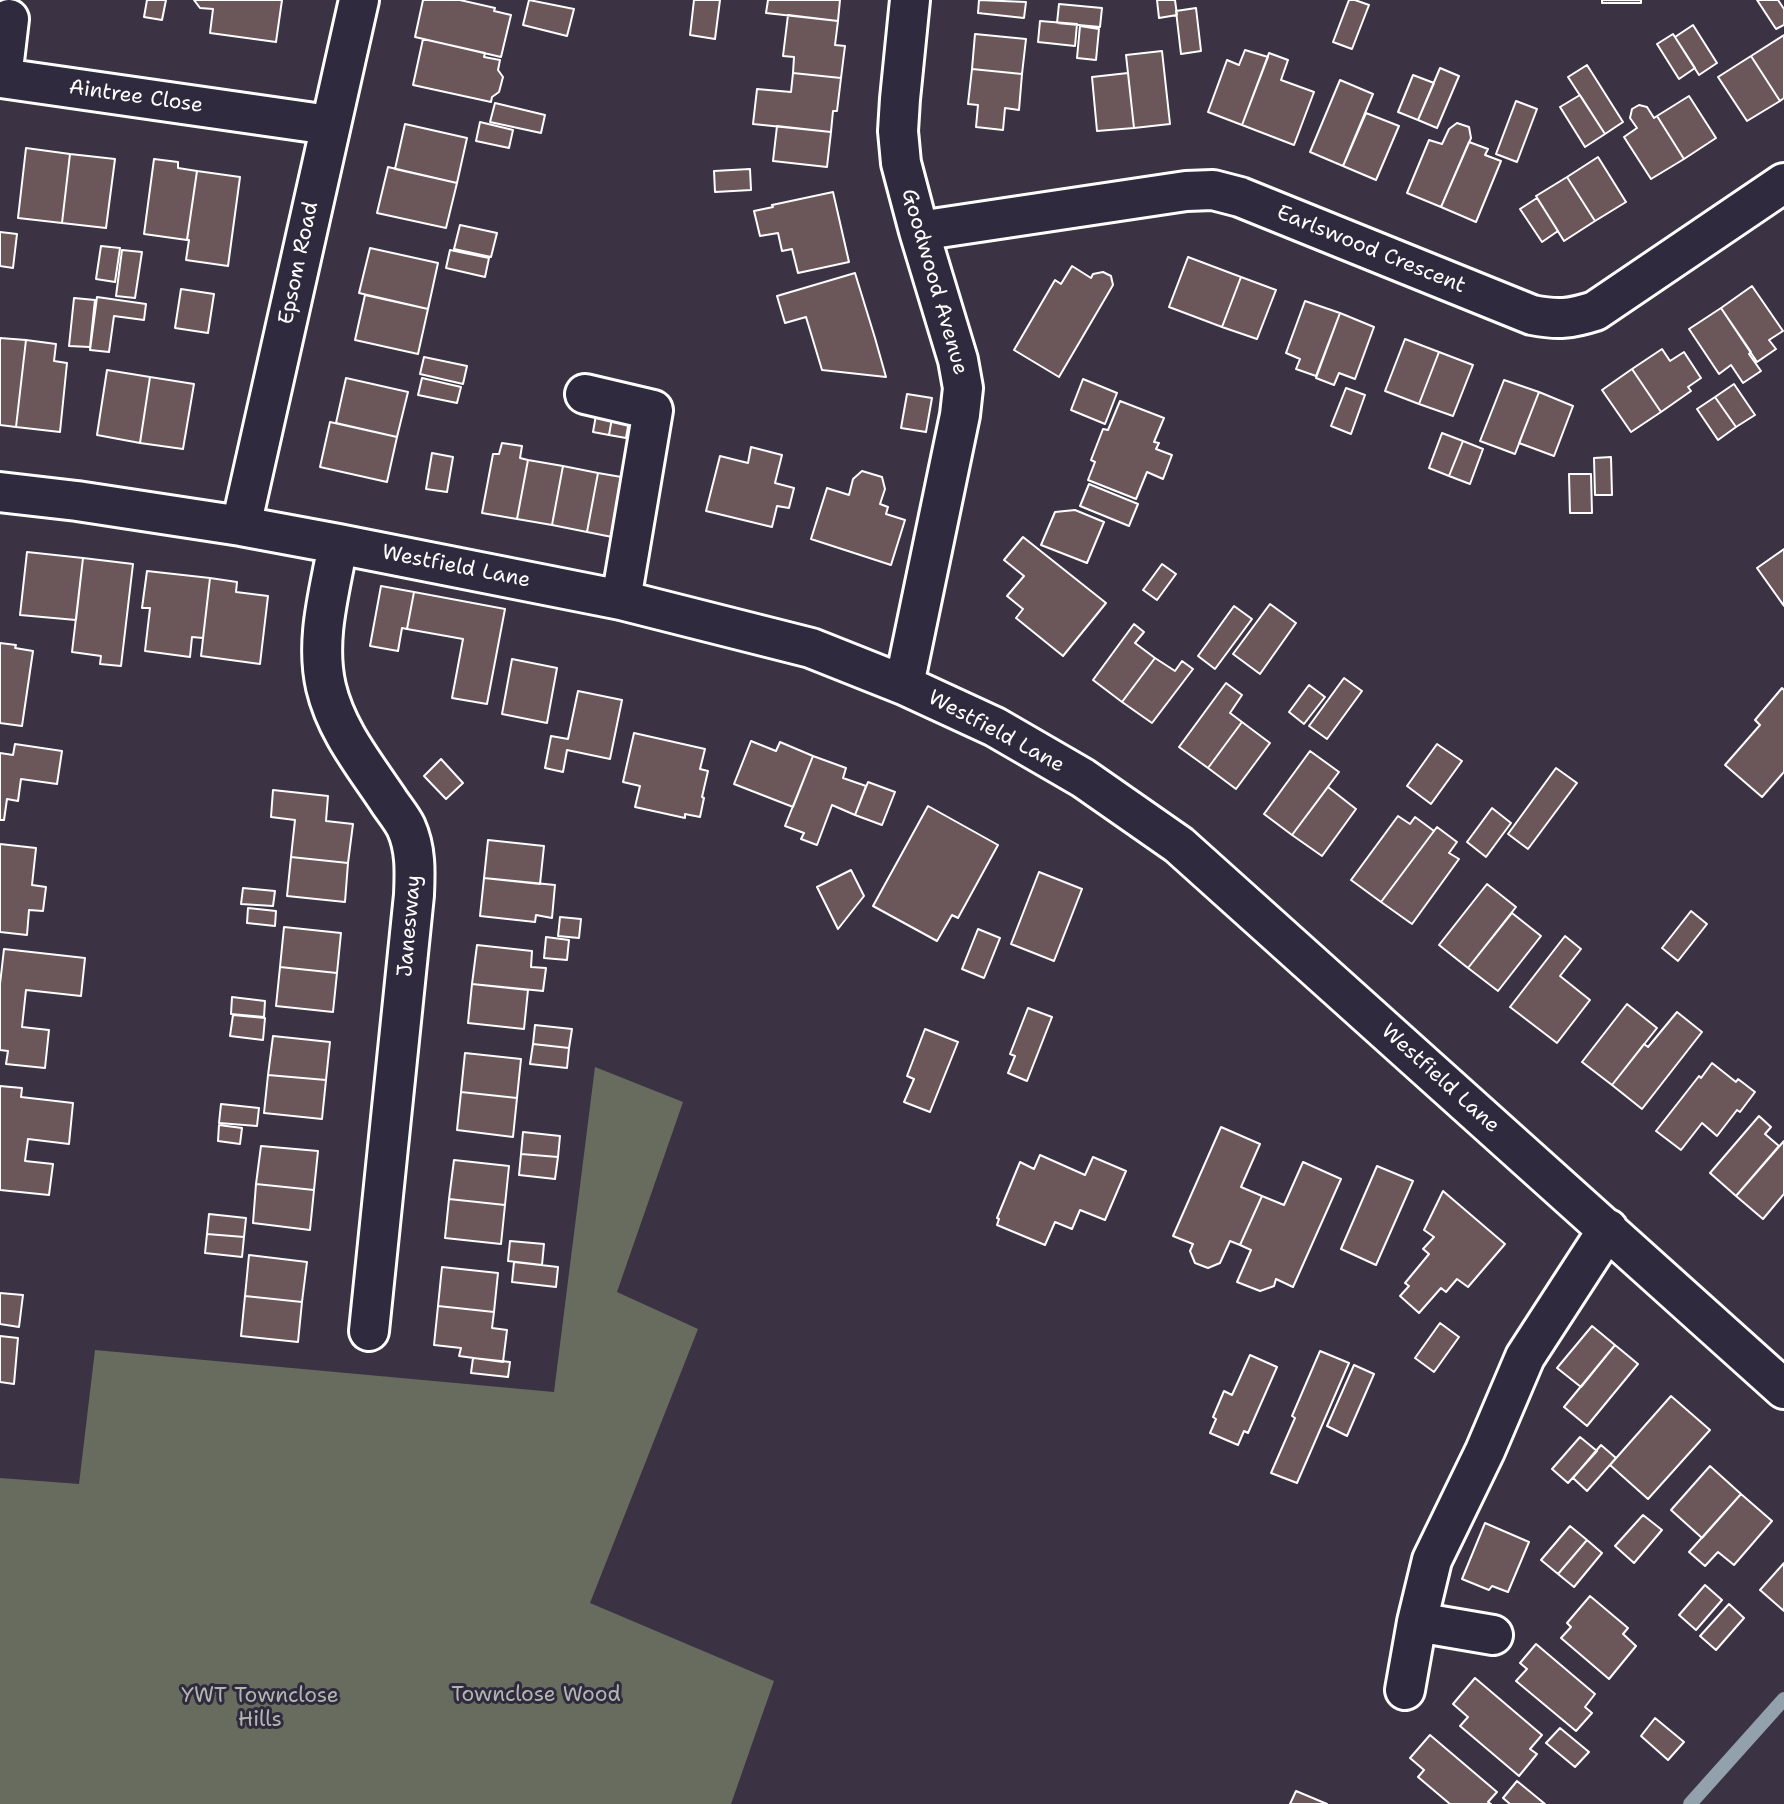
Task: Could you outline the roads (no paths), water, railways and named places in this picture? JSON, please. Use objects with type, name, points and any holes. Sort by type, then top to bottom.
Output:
[{"type":"street","name":"Epsom Road","points":[[241,526],[359,0]]},
{"type":"street","name":"Goodwood Avenue","points":[[904,685],[960,415],[963,388],[958,360],[901,163],[898,131],[910,0]]},
{"type":"street","name":"Aintree Close","points":[[9,19],[2,78],[329,125]]},
{"type":"street","name":"Earlswood Crescent","points":[[919,231],[1185,191],[1213,190],[1240,197],[1532,316],[1574,318],[1595,311],[1784,183]]},
{"type":"street","points":[[585,394],[653,410],[621,600]]},
{"type":"street","name":"Westfield Lane","points":[[0,492],[241,526],[621,600],[811,648],[904,685],[995,727],[1072,771],[1179,845],[1784,1389]]},
{"type":"street","name":"Janesway","points":[[338,544],[323,630],[322,659],[326,687],[347,740],[405,827],[415,860],[414,895],[369,1331]]},
{"type":"street","points":[[1405,1690],[1432,1560],[1485,1451],[1525,1357],[1608,1229]]},
{"type":"street","points":[[1417,1622],[1493,1635]]},
{"type":"waterway","points":[[1690,1804],[1784,1699]]},
{"type":"park label","name":"Townclose Wood","points":[[536,1696]]},
{"type":"park label","name":"YWT Townclose Hills","points":[[260,1709]]}]
